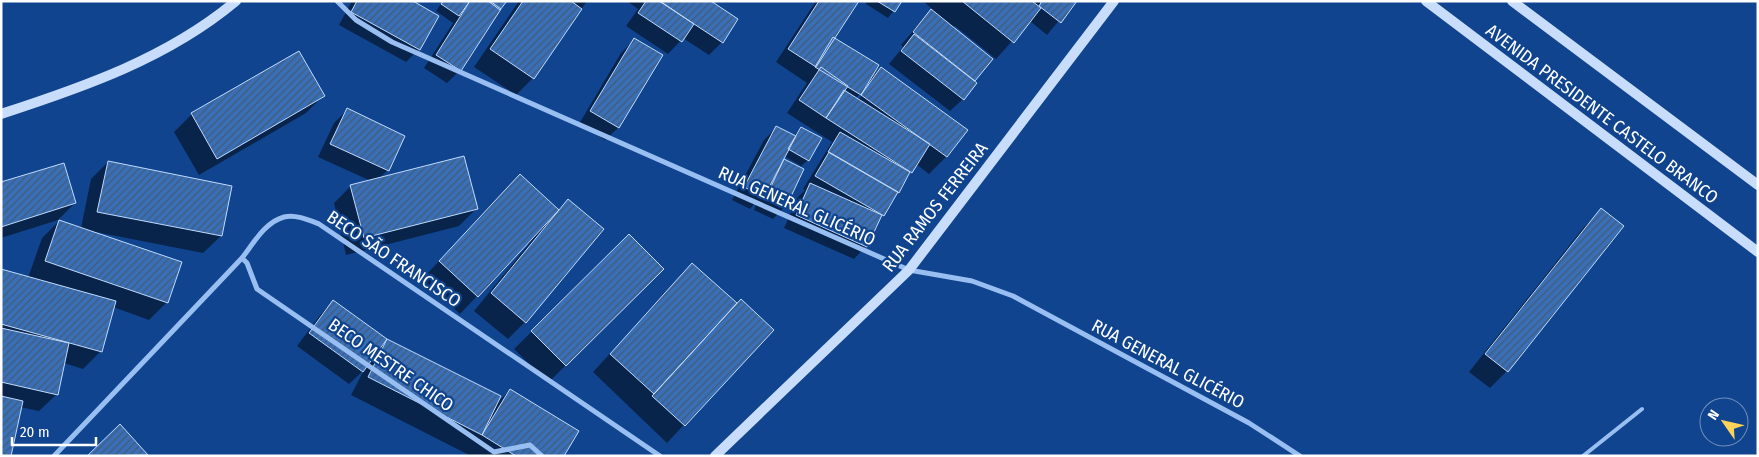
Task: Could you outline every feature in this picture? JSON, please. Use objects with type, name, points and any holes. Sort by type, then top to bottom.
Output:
[{"type":"main road","points":[[1,114],[130,68],[182,39],[236,1]]},
{"type":"main road","name":"RUA RAMOS FERREIRA","points":[[715,456],[909,270],[1114,1]]},
{"type":"main road","name":"AVENIDA PRESIDENTE CASTELO BRANCO","points":[[1426,1],[1758,252]]},
{"type":"main road","name":"AVENIDA PRESIDENTE CASTELO BRANCO","points":[[1512,1],[1758,185]]},
{"type":"street","name":"RUA GENERAL GLICÉRIO","points":[[337,1],[356,20],[392,42],[909,270],[972,281],[1013,296],[1249,423],[1300,456]]},
{"type":"street","name":"BECO SÃO FRANCISCO","points":[[54,456],[242,258],[263,230],[284,217],[300,217],[319,224],[660,456]]},
{"type":"street","name":"BECO MESTRE CHICO","points":[[242,258],[247,263],[257,289],[494,452],[530,445],[542,456]]},
{"type":"lane","points":[[1583,456],[1642,409]]},
{"type":"building","points":[[357,1],[413,1],[439,16],[420,50],[351,12]]},
{"type":"building","points":[[443,1],[470,1],[459,16],[441,4]]},
{"type":"building","points":[[470,1],[490,1],[501,9],[461,71],[436,55]]},
{"type":"building","points":[[488,1],[507,1],[500,10]]},
{"type":"building","points":[[523,1],[571,1],[582,9],[534,79],[490,49]]},
{"type":"building","points":[[646,1],[660,1],[694,24],[682,42],[638,13]]},
{"type":"building","points":[[659,1],[711,1],[738,19],[723,43]]},
{"type":"building","points":[[819,1],[859,1],[816,67],[788,49]]},
{"type":"building","points":[[877,1],[902,1],[895,12]]},
{"type":"building","points":[[962,1],[1032,1],[1041,8],[1014,43]]},
{"type":"building","points":[[1042,1],[1077,1],[1061,23],[1039,6]]},
{"type":"building","points":[[931,9],[993,59],[975,81],[913,32]]},
{"type":"building","points":[[914,34],[977,83],[964,100],[901,51]]},
{"type":"building","points":[[833,37],[879,65],[861,95],[815,67]]},
{"type":"building","points":[[634,38],[663,55],[619,128],[590,111]]},
{"type":"building","points":[[299,51],[325,96],[217,159],[191,113]]},
{"type":"building","points":[[821,67],[848,86],[826,118],[799,100]]},
{"type":"building","points":[[881,67],[968,130],[947,157],[861,95]]},
{"type":"building","points":[[844,90],[930,144],[912,173],[826,118]]},
{"type":"building","points":[[347,108],[405,136],[389,171],[330,144]]},
{"type":"building","points":[[776,126],[796,136],[764,197],[744,187]]},
{"type":"building","points":[[801,127],[822,138],[809,161],[788,149]]},
{"type":"building","points":[[840,132],[910,172],[899,193],[828,152]]},
{"type":"building","points":[[829,152],[898,192],[884,216],[815,176]]},
{"type":"building","points":[[464,156],[478,209],[364,238],[350,185]]},
{"type":"building","points":[[784,159],[804,169],[786,207],[766,197]]},
{"type":"building","points":[[108,161],[232,186],[222,236],[97,212]]},
{"type":"building","points":[[64,163],[76,203],[1,227],[1,182]]},
{"type":"building","points":[[520,174],[559,210],[478,297],[439,261]]},
{"type":"building","points":[[810,183],[882,215],[867,247],[796,215]]},
{"type":"building","points":[[568,199],[604,229],[526,323],[491,293]]},
{"type":"building","points":[[1601,208],[1624,226],[1508,372],[1485,354]]},
{"type":"building","points":[[59,220],[182,262],[168,303],[45,261]]},
{"type":"building","points":[[629,234],[664,269],[566,366],[531,331]]},
{"type":"building","points":[[692,263],[737,303],[654,394],[610,354]]},
{"type":"building","points":[[1,269],[116,301],[102,352],[1,324]]},
{"type":"building","points":[[741,299],[774,330],[685,426],[652,396]]},
{"type":"building","points":[[333,300],[387,339],[363,372],[309,333]]},
{"type":"building","points":[[1,328],[69,343],[58,395],[1,382]]},
{"type":"building","points":[[387,339],[501,396],[482,435],[368,377]]},
{"type":"building","points":[[510,389],[579,431],[564,456],[516,456],[482,435]]},
{"type":"building","points":[[1,396],[23,401],[11,456],[1,456]]},
{"type":"building","points":[[120,424],[148,455],[87,456]]}]
